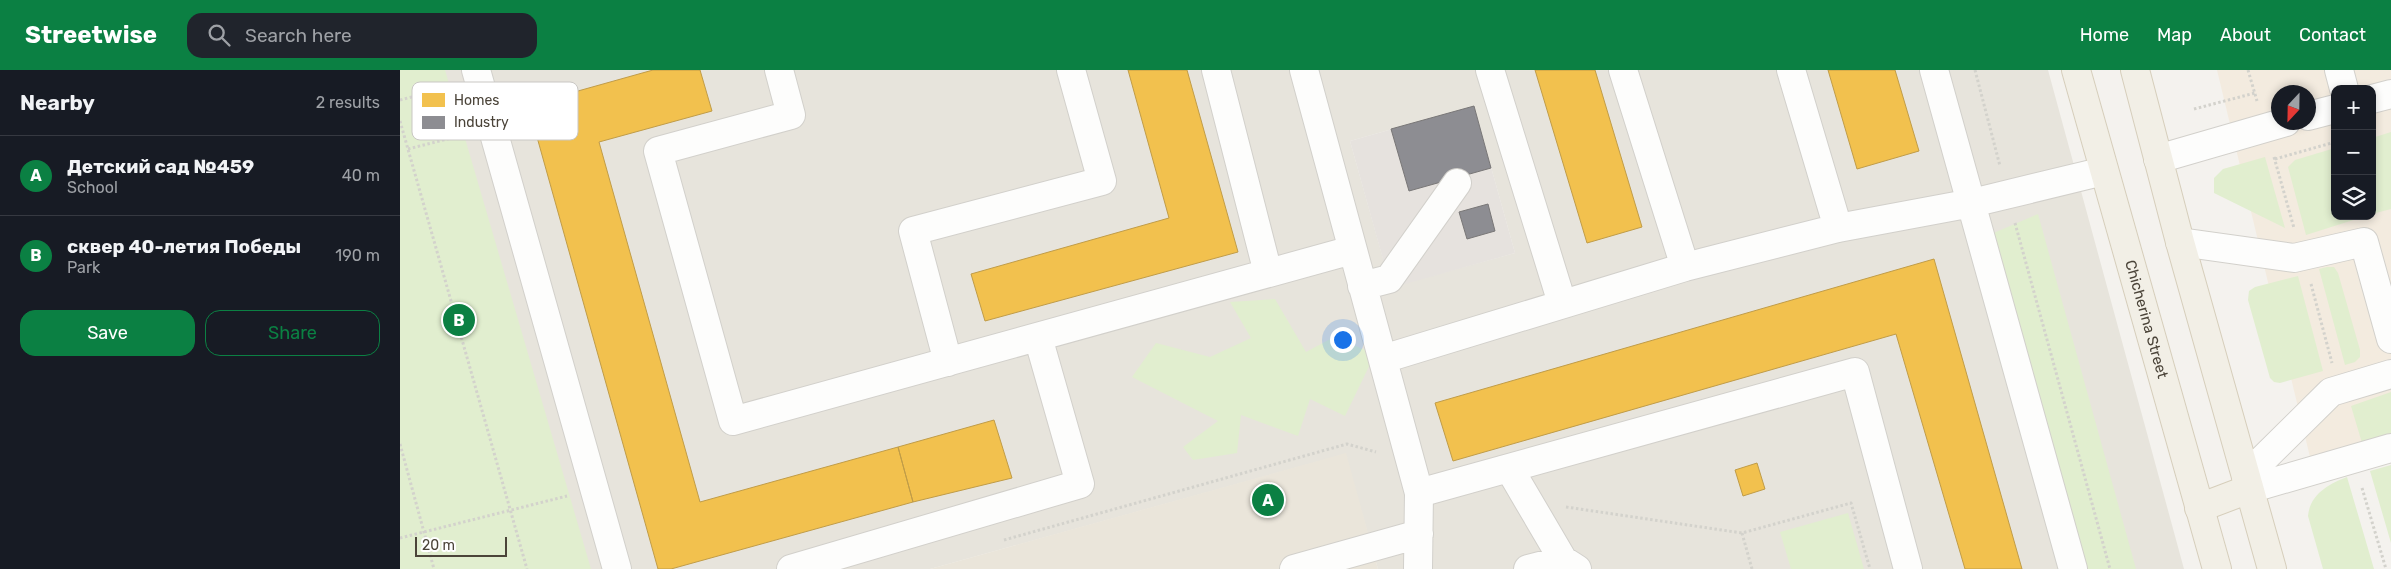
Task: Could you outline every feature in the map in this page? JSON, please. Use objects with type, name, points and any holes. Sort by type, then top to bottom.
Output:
[{"type":"main road","name":"Chicherina Street","points":[[2076,70],[2217,569]]},
{"type":"main road","points":[[2135,70],[2180,242],[2272,569]]},
{"type":"main road","points":[[2199,508],[2247,482]]},
{"type":"lane","points":[[779,70],[791,115],[658,151],[733,421],[1352,250]]},
{"type":"lane","points":[[948,362],[914,231],[1102,181],[1071,70]]},
{"type":"lane","points":[[1216,70],[1268,273]]},
{"type":"lane","points":[[1304,70],[1420,493],[1418,569]]},
{"type":"lane","points":[[1490,70],[1562,303]]},
{"type":"lane","points":[[1623,70],[1685,267]]},
{"type":"lane","points":[[1791,70],[1838,228]]},
{"type":"lane","points":[[1934,70],[2074,569]]},
{"type":"lane","points":[[2339,70],[2343,85]]},
{"type":"lane","points":[[2376,98],[2391,94]]},
{"type":"lane","points":[[2316,114],[2331,110]]},
{"type":"lane","points":[[2158,159],[2271,126]]},
{"type":"lane","points":[[497,140],[617,569]]},
{"type":"lane","points":[[1383,359],[1685,267],[1838,228],[1972,203],[2104,171]]},
{"type":"lane","points":[[1362,286],[1389,279],[1457,183]]},
{"type":"lane","points":[[2180,242],[2294,258],[2364,242],[2391,339]]},
{"type":"lane","points":[[800,568],[1080,484],[1038,337]]},
{"type":"lane","points":[[1420,493],[1855,372],[1908,569]]},
{"type":"lane","points":[[2247,482],[2331,392],[2391,374]]},
{"type":"lane","points":[[2247,482],[2354,459],[2391,448]]},
{"type":"lane","points":[[1509,468],[1568,566],[1528,569]]},
{"type":"lane","points":[[1294,569],[1332,564],[1419,534]]},
{"type":"path","points":[[1975,70],[2007,195],[2110,569]]},
{"type":"path","points":[[2248,70],[2255,93],[2271,117]]},
{"type":"path","points":[[456,82],[478,75]]},
{"type":"path","points":[[2194,108],[2255,93]]},
{"type":"path","points":[[400,100],[412,96]]},
{"type":"path","points":[[400,120],[527,569]]},
{"type":"path","points":[[2276,130],[2274,159],[2339,390]]},
{"type":"path","points":[[408,149],[443,140]]},
{"type":"path","points":[[2274,159],[2331,143]]},
{"type":"path","points":[[400,444],[434,569]]},
{"type":"path","points":[[994,542],[1347,444],[1411,462]]},
{"type":"path","points":[[2354,459],[2386,569]]},
{"type":"path","points":[[400,538],[595,489]]},
{"type":"path","points":[[1529,502],[1742,533],[1851,503],[1870,569]]},
{"type":"path","points":[[1742,533],[1752,569]]},
{"type":"shaded area","points":[[400,70],[2048,70],[2184,569],[1378,569],[1345,454],[930,569],[400,569]],"holes":[[[1474,106],[1515,253],[1391,287],[1350,141]]]},
{"type":"shaded area","points":[[2217,70],[2391,70],[2391,461],[2316,482]]},
{"type":"shaded area","points":[[1474,106],[1515,253],[1391,288],[1350,141]]},
{"type":"shaded area","points":[[1346,453],[1378,569],[930,569]]},
{"type":"green space","points":[[400,70],[445,70],[449,82],[412,82],[412,140],[465,140],[591,569],[400,569]]},
{"type":"green space","points":[[2391,132],[2391,209],[2376,213],[2376,175],[2376,137]]},
{"type":"green space","points":[[2331,149],[2331,220],[2353,220],[2306,235],[2288,167],[2295,160]]},
{"type":"green space","points":[[2265,157],[2285,228],[2214,193],[2214,178],[2223,169]]},
{"type":"green space","points":[[2038,214],[2136,569],[2082,569],[1989,235]]},
{"type":"green space","points":[[2334,267],[2338,273],[2360,350],[2360,357],[2355,362],[2345,365],[2319,269]]},
{"type":"green space","points":[[2298,276],[2323,371],[2280,383],[2274,382],[2270,378],[2248,300],[2249,291],[2255,287]]},
{"type":"green space","points":[[1275,299],[1306,352],[1334,337],[1375,354],[1345,416],[1310,399],[1298,436],[1241,415],[1237,453],[1193,460],[1183,447],[1218,421],[1132,377],[1156,343],[1210,357],[1251,338],[1230,302]]},
{"type":"green space","points":[[2391,392],[2391,434],[2362,443],[2351,406]]},
{"type":"green space","points":[[2391,465],[2391,543],[2370,471]]},
{"type":"green space","points":[[2347,477],[2374,569],[2323,569],[2308,516],[2310,508],[2316,496],[2327,487]]},
{"type":"green space","points":[[1848,513],[1864,569],[1791,569],[1780,532]]},
{"type":"building: Homes","points":[[653,70],[700,70],[712,111],[599,142],[700,502],[898,447],[913,502],[671,569],[658,569],[538,140],[578,140],[578,91]]},
{"type":"building: Homes","points":[[1128,70],[1187,70],[1238,252],[985,321],[971,274],[1169,218]]},
{"type":"building: Homes","points":[[1535,70],[1595,70],[1642,227],[1587,243]]},
{"type":"building: Homes","points":[[1828,70],[1895,70],[1919,151],[1857,169]]},
{"type":"building: Homes","points":[[1934,259],[2022,569],[1965,569],[1896,334],[1453,461],[1435,403]]},
{"type":"building: Homes","points":[[994,420],[1012,478],[913,502],[898,447]]},
{"type":"building: Homes","points":[[1757,463],[1765,489],[1743,496],[1735,470]]},
{"type":"building: Industry","points":[[1474,106],[1491,168],[1409,191],[1391,129]]},
{"type":"building: Industry","points":[[1488,204],[1495,231],[1467,239],[1459,212]]},
{"type":"place","name":"сквер 40-летия Победы","points":[[459,320]]},
{"type":"place","name":"Детский сад №459","points":[[1268,500]]}]
